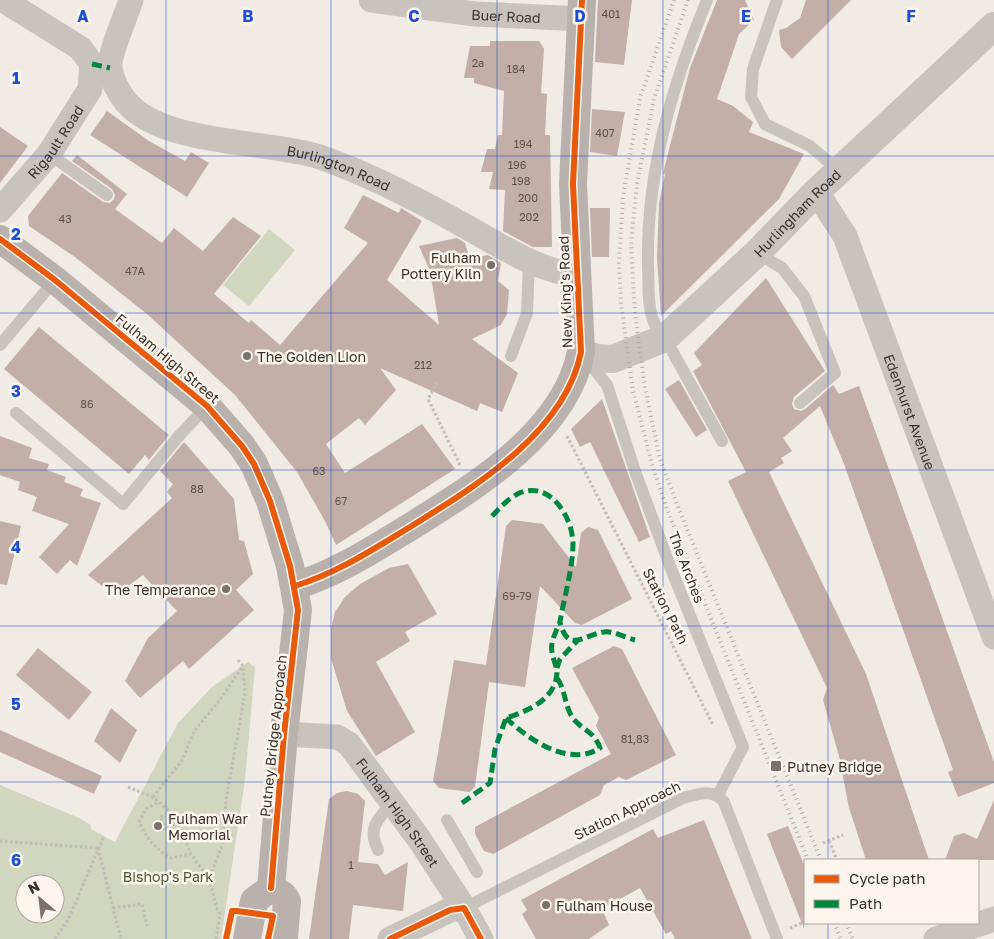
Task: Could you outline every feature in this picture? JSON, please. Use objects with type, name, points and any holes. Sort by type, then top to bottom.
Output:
[{"type":"main road","name":"New King's Road","points":[[295,586],[320,578],[344,567],[471,488],[503,465],[553,411],[569,390],[577,373],[580,352],[573,184],[582,9]]},
{"type":"main road","name":"Fulham High Street","points":[[0,239],[55,280],[207,406],[242,446],[254,464],[270,501],[295,586]]},
{"type":"main road","name":"Putney Bridge Approach","points":[[271,888],[284,734],[298,610],[295,586]]},
{"type":"main road","points":[[247,939],[254,901],[271,888],[283,895],[287,901],[284,939]]},
{"type":"street","name":"Burlington Road","points":[[3,0],[80,48],[101,66],[127,103],[165,127],[240,144],[318,157],[385,182],[545,269],[576,275]]},
{"type":"street","name":"Rigault Road","points":[[0,210],[49,154],[90,89],[131,0]]},
{"type":"street","name":"Buer Road","points":[[371,0],[475,14],[582,9]]},
{"type":"street","name":"Hurlingham Road","points":[[580,352],[597,358],[613,359],[665,338],[756,253],[814,194],[994,26]]},
{"type":"street","name":"Edenhurst Avenue","points":[[814,194],[823,202],[845,236],[994,637]]},
{"type":"street","name":"Fulham High Street","points":[[284,734],[337,737],[349,744],[392,802],[464,908],[481,939]]},
{"type":"street","points":[[390,939],[450,910],[464,908]]},
{"type":"street","points":[[936,939],[994,919]]},
{"type":"lane","points":[[707,0],[671,95],[651,191],[648,240],[649,290],[654,322],[665,338],[722,441]]},
{"type":"lane","points":[[777,0],[752,69],[751,97],[765,124],[810,146],[839,171]]},
{"type":"lane","points":[[49,154],[107,195]]},
{"type":"lane","points":[[756,253],[782,268],[804,296],[835,373],[800,403]]},
{"type":"lane","points":[[511,356],[527,313],[529,261]]},
{"type":"lane","points":[[0,345],[55,280]]},
{"type":"lane","name":"The Arches","points":[[580,352],[607,384],[636,474],[743,747],[718,795]]},
{"type":"lane","points":[[16,412],[123,504],[207,406]]},
{"type":"lane","name":"Station Approach","points":[[464,908],[683,798],[706,792],[718,795]]},
{"type":"lane","points":[[718,795],[724,802],[734,826],[777,939]]},
{"type":"lane","points":[[378,850],[372,838],[373,827],[392,802]]},
{"type":"lane","points":[[447,820],[477,872]]},
{"type":"path","points":[[437,382],[428,399],[471,488]]},
{"type":"path","points":[[209,878],[223,844],[226,800],[245,693],[243,666],[238,660]]},
{"type":"path","points":[[153,797],[183,759],[194,731],[220,700],[243,666]]},
{"type":"path","points":[[128,787],[153,797],[157,803],[170,812],[177,822],[191,854],[209,878],[216,909],[220,914],[216,939]]},
{"type":"path","points":[[157,803],[146,809],[140,822],[147,838],[159,851],[172,858],[191,854]]},
{"type":"path","points":[[170,812],[160,817],[164,824],[164,830],[177,822]]},
{"type":"path","points":[[823,843],[843,835]]},
{"type":"path","points":[[55,939],[68,920],[104,836]]},
{"type":"path","points":[[0,841],[98,848]]},
{"type":"path","points":[[829,841],[837,859]]},
{"type":"path","points":[[98,848],[121,939]]},
{"type":"path","points":[[113,908],[142,904],[147,926]]},
{"type":"green space","points":[[269,229],[295,250],[249,306],[223,285]]},
{"type":"green space","name":"Bishop's Park","points":[[248,662],[255,667],[245,780],[221,939],[0,939],[0,785],[79,818],[91,825],[91,829],[115,842],[178,723],[212,687]]},
{"type":"building","points":[[598,0],[632,0],[624,65],[595,62]]},
{"type":"building","points":[[717,0],[745,0],[754,20],[739,34],[717,99],[733,106],[753,122],[749,132],[804,154],[779,199],[661,316],[657,258],[659,203],[665,174],[663,174],[690,68]]},
{"type":"building","points":[[806,0],[851,0],[792,59],[781,47],[779,30],[786,28],[800,18]]},
{"type":"building","points":[[490,41],[539,41],[544,49],[541,93],[547,94],[545,135],[550,135],[552,247],[533,247],[503,231],[505,190],[489,189],[493,172],[481,172],[487,149],[495,149],[498,135],[502,135],[504,91],[474,83],[474,78],[464,78],[470,46],[490,46]]},
{"type":"building","points":[[592,109],[625,112],[617,156],[590,152]]},
{"type":"building","points":[[107,111],[149,141],[185,161],[191,152],[209,163],[187,197],[90,135]]},
{"type":"building","points":[[0,127],[28,146],[0,183]]},
{"type":"building","points":[[77,155],[127,194],[115,209],[162,243],[174,228],[203,251],[233,217],[261,236],[214,294],[249,323],[251,320],[280,345],[368,243],[344,228],[363,195],[399,213],[401,208],[422,221],[387,280],[439,325],[430,271],[419,246],[457,238],[465,243],[470,259],[488,255],[501,263],[498,281],[509,290],[507,314],[501,325],[472,339],[518,373],[502,412],[480,403],[477,411],[380,368],[396,390],[365,425],[359,418],[326,444],[345,473],[422,424],[455,469],[336,545],[326,523],[297,472],[235,395],[147,314],[75,257],[29,226],[28,216],[62,173],[103,202],[110,203],[114,199],[115,195],[112,189],[72,161]]},
{"type":"building","points":[[590,208],[610,208],[609,257],[592,257]]},
{"type":"building","points":[[766,278],[825,371],[794,397],[792,404],[794,409],[801,411],[805,409],[833,385],[839,394],[859,386],[994,762],[994,783],[958,797],[948,772],[953,770],[844,464],[820,406],[783,438],[792,451],[781,458],[784,463],[769,472],[866,674],[929,859],[866,859],[849,808],[839,756],[823,700],[827,688],[728,481],[746,472],[693,371],[702,365],[694,353]]},
{"type":"building","points":[[39,327],[169,435],[149,460],[145,455],[129,474],[4,369]]},
{"type":"building","points":[[679,380],[707,430],[696,437],[665,389]]},
{"type":"building","points":[[602,399],[650,537],[639,542],[590,442],[580,447],[571,429]]},
{"type":"building","points":[[0,436],[32,448],[29,458],[49,464],[47,470],[66,477],[64,482],[83,489],[80,496],[101,503],[77,566],[70,560],[57,574],[39,557],[69,524],[32,511],[37,497],[18,490],[20,482],[0,475]]},
{"type":"building","points":[[184,442],[234,499],[239,540],[244,541],[253,574],[236,590],[254,610],[189,669],[183,661],[140,698],[125,681],[148,638],[177,611],[143,575],[115,596],[88,575],[172,498],[167,492],[173,484],[160,471]]},
{"type":"building","points":[[512,520],[543,524],[576,567],[581,533],[588,527],[598,530],[632,599],[582,625],[575,623],[540,586],[525,687],[489,682],[475,787],[469,792],[439,788],[433,781],[454,660],[486,665],[506,526]]},
{"type":"building","points":[[0,521],[21,526],[7,585],[0,584]]},
{"type":"building","points":[[408,564],[437,614],[405,632],[410,641],[376,662],[415,732],[376,756],[347,711],[331,658],[331,629],[335,612],[345,597],[360,584],[389,568]]},
{"type":"building","points":[[614,646],[622,649],[676,755],[626,780],[619,777],[604,785],[600,795],[493,854],[484,851],[475,834],[475,827],[611,754],[596,726],[599,718],[572,668]]},
{"type":"building","points":[[38,648],[92,692],[69,720],[16,675]]},
{"type":"building","points":[[111,708],[137,730],[120,763],[94,741]]},
{"type":"building","points":[[0,730],[102,776],[94,794],[0,752]]},
{"type":"building","points":[[347,791],[358,794],[365,801],[358,862],[378,864],[385,875],[408,862],[403,911],[353,905],[349,939],[309,939],[329,799],[337,793]]},
{"type":"building","points":[[994,800],[994,860],[945,859],[954,836],[964,833],[977,839]]},
{"type":"building","points":[[704,820],[752,939],[675,939],[671,931],[666,934],[640,888],[602,909],[609,925],[589,939],[536,939],[522,914],[527,910],[521,900],[653,829],[658,838]]},
{"type":"building","points":[[788,826],[804,865],[804,929],[767,834]]},
{"type":"railway","points":[[674,0],[640,98],[623,197],[619,263],[621,303],[633,391],[653,468],[667,509],[808,859]]},
{"type":"railway","points":[[688,0],[654,99],[637,184],[631,244],[635,314],[645,388],[660,459],[821,859]]},
{"type":"railway","points":[[834,924],[841,939]]},
{"type":"railway","points":[[846,924],[853,939]]},
{"type":"marked path","points":[[92,64],[110,68]]},
{"type":"marked path","points":[[492,516],[508,500],[523,492],[534,491],[545,494],[554,500],[568,520],[573,543],[570,573],[560,622],[563,632],[572,640],[607,632],[635,640]]},
{"type":"marked path","points":[[462,803],[490,783],[495,749],[506,718],[523,712],[540,702],[552,689],[556,681],[557,671],[552,655],[552,644],[560,622]]},
{"type":"marked path","points":[[557,668],[560,659],[577,641]]},
{"type":"marked path","points":[[506,718],[537,742],[562,753],[575,755],[588,753],[600,748],[594,737],[573,718],[556,677]]},
{"type":"cycle path","points":[[295,586],[325,575],[368,552],[435,511],[488,475],[514,455],[537,432],[557,408],[572,381],[581,352],[573,184],[582,0]]},
{"type":"cycle path","points":[[0,239],[55,280],[207,406],[242,446],[254,464],[270,501],[290,566],[298,610],[284,734],[271,888]]},
{"type":"cycle path","points":[[390,939],[450,910],[464,908],[481,939]]},
{"type":"cycle path","points":[[226,939],[232,911],[273,916],[268,939]]},
{"type":"place","name":"Fulham Pottery Kiln","points":[[491,265]]},
{"type":"place","name":"The Golden Lion","points":[[247,356]]},
{"type":"place","name":"The Temperance","points":[[226,589]]},
{"type":"place","name":"Putney Bridge","points":[[776,766]]},
{"type":"place","name":"Fulham War Memorial","points":[[158,826]]},
{"type":"place","name":"Fulham House","points":[[546,905]]}]
